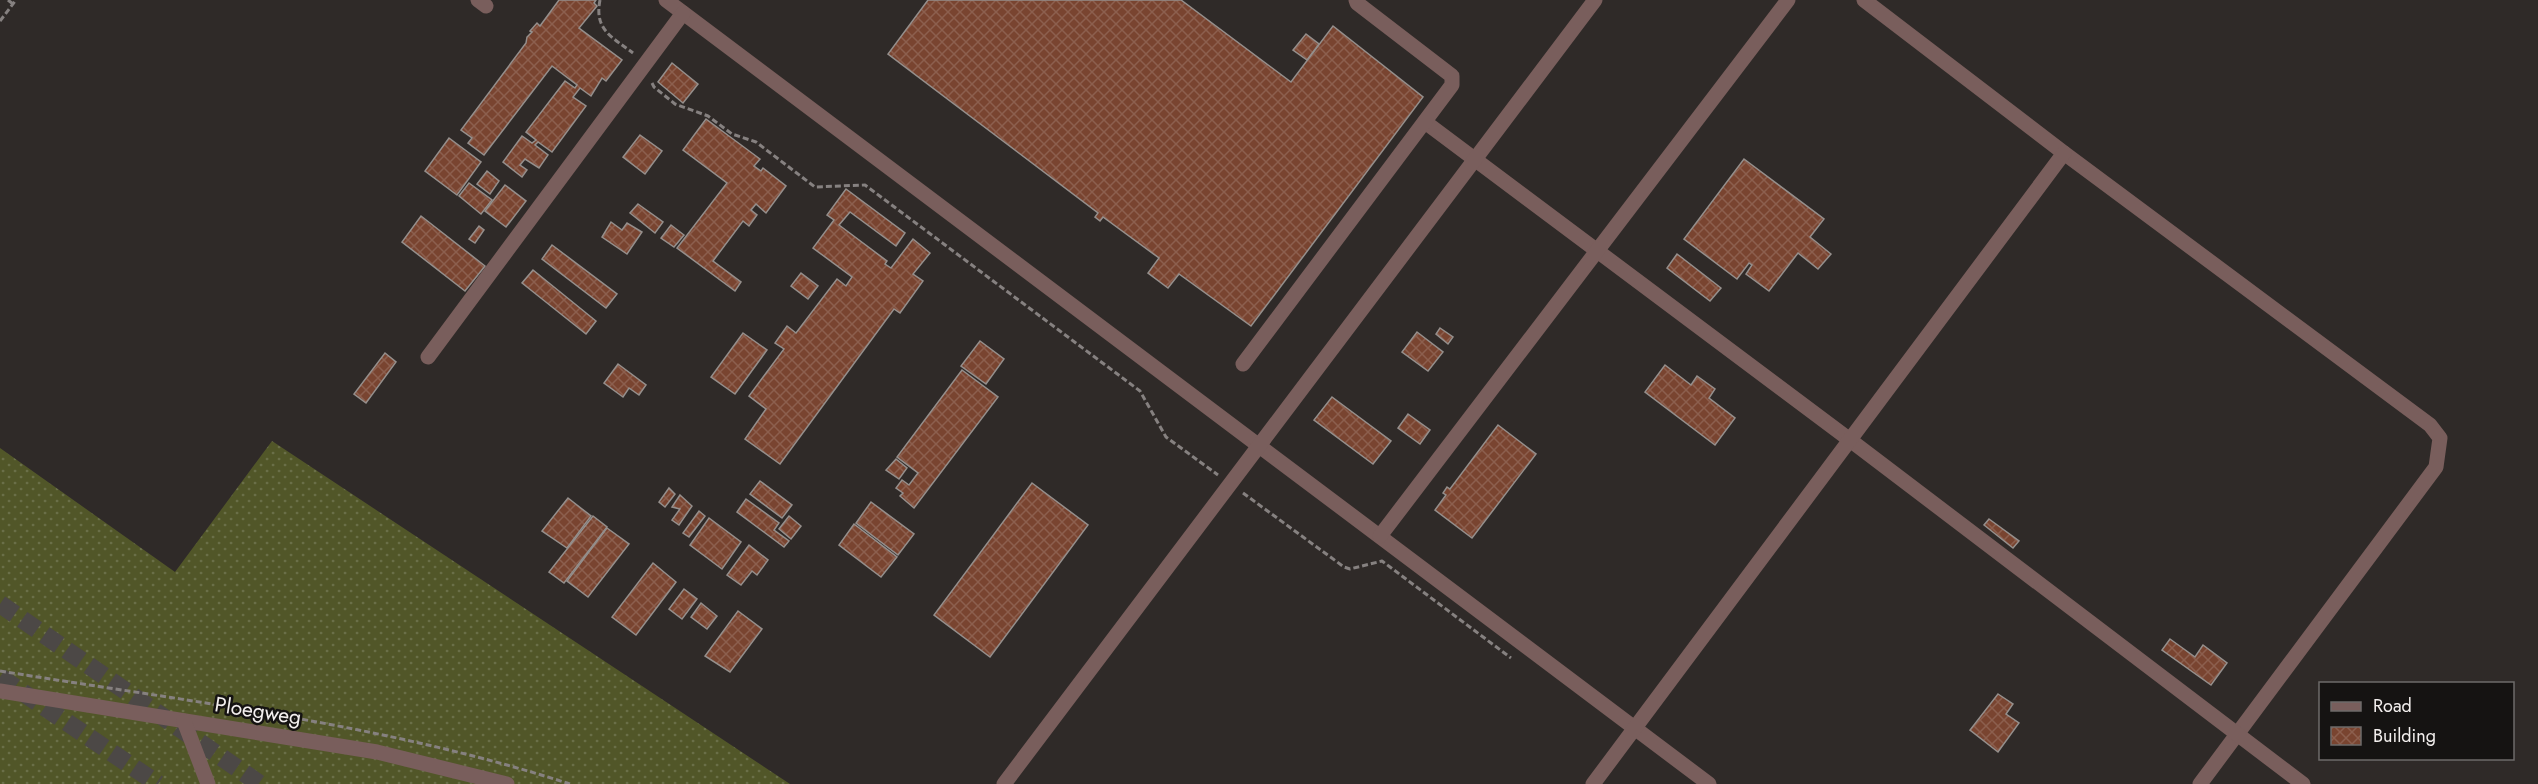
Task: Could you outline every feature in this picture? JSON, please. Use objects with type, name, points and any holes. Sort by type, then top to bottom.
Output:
[{"type":"street","points":[[666,0],[1709,784]]},
{"type":"street","points":[[1242,364],[1452,86],[1452,76],[1356,0]]},
{"type":"street","points":[[1004,784],[1595,0]]},
{"type":"street","points":[[1380,536],[1788,0]]},
{"type":"street","points":[[1864,0],[2064,153],[2421,418],[2440,438],[2436,467],[2200,784]]},
{"type":"street","points":[[428,357],[683,13]]},
{"type":"street","points":[[1425,122],[1850,440],[2303,784]]},
{"type":"street","points":[[1593,784],[2064,153]]},
{"type":"street","name":"Ploegweg","points":[[0,691],[377,752],[507,784]]},
{"type":"street","points":[[184,721],[208,784]]},
{"type":"path","points":[[0,21],[14,2],[8,0]]},
{"type":"path","points":[[600,0],[598,11],[603,31],[642,60],[654,87],[675,104],[708,116],[732,134],[756,142],[815,187],[865,185],[1140,391],[1166,437],[1344,567],[1350,569],[1382,561],[1514,661]]},
{"type":"green space","points":[[272,441],[790,784],[0,784],[0,448],[175,572]]},
{"type":"building","points":[[559,0],[596,0],[594,3],[597,6],[579,28],[622,60],[606,81],[602,78],[591,96],[580,88],[573,97],[586,106],[552,152],[538,142],[535,145],[548,155],[539,168],[525,159],[520,165],[527,170],[522,177],[503,162],[522,136],[532,143],[536,140],[526,132],[565,81],[575,88],[577,85],[552,66],[484,155],[468,143],[472,138],[461,130],[526,43],[527,37],[532,32],[530,31],[537,23],[540,26]]},
{"type":"building","points":[[928,0],[1181,0],[1291,82],[1333,26],[1423,97],[1251,326],[1179,274],[1168,288],[1148,273],[1159,258],[1103,217],[1100,221],[1095,217],[1098,213],[888,54]]},
{"type":"building","points":[[1306,34],[1319,44],[1307,60],[1293,50]]},
{"type":"building","points":[[672,63],[698,84],[683,103],[658,82]]},
{"type":"building","points":[[706,119],[760,159],[754,166],[761,171],[763,168],[786,186],[766,213],[756,204],[751,210],[757,215],[749,226],[743,221],[713,261],[741,282],[735,291],[677,248],[727,183],[683,150]]},
{"type":"building","points":[[640,135],[662,151],[645,174],[623,157]]},
{"type":"building","points":[[449,138],[481,162],[457,195],[425,171]]},
{"type":"building","points":[[1744,159],[1824,219],[1810,237],[1831,254],[1818,269],[1798,253],[1769,291],[1746,274],[1752,265],[1749,263],[1737,279],[1684,239]]},
{"type":"building","points":[[487,171],[499,181],[490,194],[477,184]]},
{"type":"building","points":[[469,183],[492,200],[481,214],[459,196]]},
{"type":"building","points":[[505,185],[526,201],[506,227],[485,211]]},
{"type":"building","points":[[846,189],[905,233],[896,246],[850,212],[839,225],[887,261],[885,264],[891,268],[913,239],[930,253],[913,274],[923,281],[900,313],[894,309],[780,464],[745,439],[766,409],[749,396],[784,349],[775,343],[787,326],[796,333],[837,279],[846,286],[852,277],[813,248],[834,220],[827,215]]},
{"type":"building","points":[[638,204],[663,222],[655,233],[630,213]]},
{"type":"building","points":[[421,216],[485,266],[465,291],[402,242]]},
{"type":"building","points":[[611,222],[622,230],[627,223],[642,232],[627,254],[602,237]]},
{"type":"building","points":[[671,225],[684,235],[674,247],[661,238]]},
{"type":"building","points":[[479,226],[484,230],[475,243],[469,239]]},
{"type":"building","points":[[552,245],[617,294],[606,308],[542,259]]},
{"type":"building","points":[[1677,254],[1721,288],[1710,301],[1667,268]]},
{"type":"building","points":[[533,270],[596,321],[586,334],[522,283]]},
{"type":"building","points":[[801,273],[818,286],[808,299],[791,286]]},
{"type":"building","points":[[1440,328],[1453,337],[1448,344],[1436,334]]},
{"type":"building","points":[[1417,332],[1443,352],[1428,371],[1402,352]]},
{"type":"building","points":[[743,333],[767,350],[735,394],[711,377]]},
{"type":"building","points":[[980,341],[1004,359],[986,384],[961,366]]},
{"type":"building","points":[[385,353],[396,362],[366,403],[354,394]]},
{"type":"building","points":[[618,364],[646,385],[639,395],[629,388],[623,397],[604,383]]},
{"type":"building","points":[[1665,365],[1691,385],[1697,376],[1715,389],[1709,398],[1735,418],[1715,445],[1645,392]]},
{"type":"building","points":[[962,370],[998,397],[914,508],[900,496],[903,493],[896,488],[902,480],[909,485],[918,473],[897,457]]},
{"type":"building","points":[[1332,397],[1391,441],[1373,464],[1314,420]]},
{"type":"building","points":[[1408,414],[1430,430],[1420,444],[1398,428]]},
{"type":"building","points":[[1498,425],[1536,454],[1472,538],[1435,510],[1446,495],[1443,493],[1447,487],[1450,489]]},
{"type":"building","points":[[896,459],[907,468],[899,479],[886,470]]},
{"type":"building","points":[[760,481],[792,505],[782,518],[750,494]]},
{"type":"building","points":[[1032,483],[1088,525],[990,657],[934,615]]},
{"type":"building","points":[[669,488],[675,494],[665,507],[659,502]]},
{"type":"building","points":[[680,495],[692,506],[679,525],[672,520],[680,509],[672,507]]},
{"type":"building","points":[[568,498],[591,516],[567,548],[542,531]]},
{"type":"building","points":[[746,499],[779,523],[774,530],[789,541],[784,547],[737,512]]},
{"type":"building","points":[[871,502],[914,534],[898,555],[856,523]]},
{"type":"building","points":[[699,511],[705,516],[689,537],[683,533]]},
{"type":"building","points":[[593,516],[607,527],[564,583],[549,572]]},
{"type":"building","points":[[789,516],[801,526],[791,539],[779,529]]},
{"type":"building","points":[[709,518],[741,542],[722,569],[690,545]]},
{"type":"building","points":[[1989,519],[2019,541],[2013,548],[1984,525]]},
{"type":"building","points":[[854,524],[897,557],[881,577],[839,545]]},
{"type":"building","points":[[607,528],[629,544],[588,597],[567,581]]},
{"type":"building","points":[[749,545],[768,560],[757,575],[752,571],[741,585],[727,575]]},
{"type":"building","points":[[653,563],[676,582],[636,635],[612,617]]},
{"type":"building","points":[[684,589],[697,599],[682,619],[669,609]]},
{"type":"building","points":[[701,603],[717,616],[707,629],[691,617]]},
{"type":"building","points":[[738,611],[762,629],[730,672],[705,656]]},
{"type":"building","points":[[2170,639],[2195,657],[2203,645],[2227,663],[2211,685],[2162,650]]},
{"type":"building","points":[[1998,694],[2013,704],[2006,714],[2019,723],[1998,752],[1970,730]]},
{"type":"tunnel","points":[[0,604],[260,784]]},
{"type":"tunnel","points":[[0,677],[158,784]]}]
